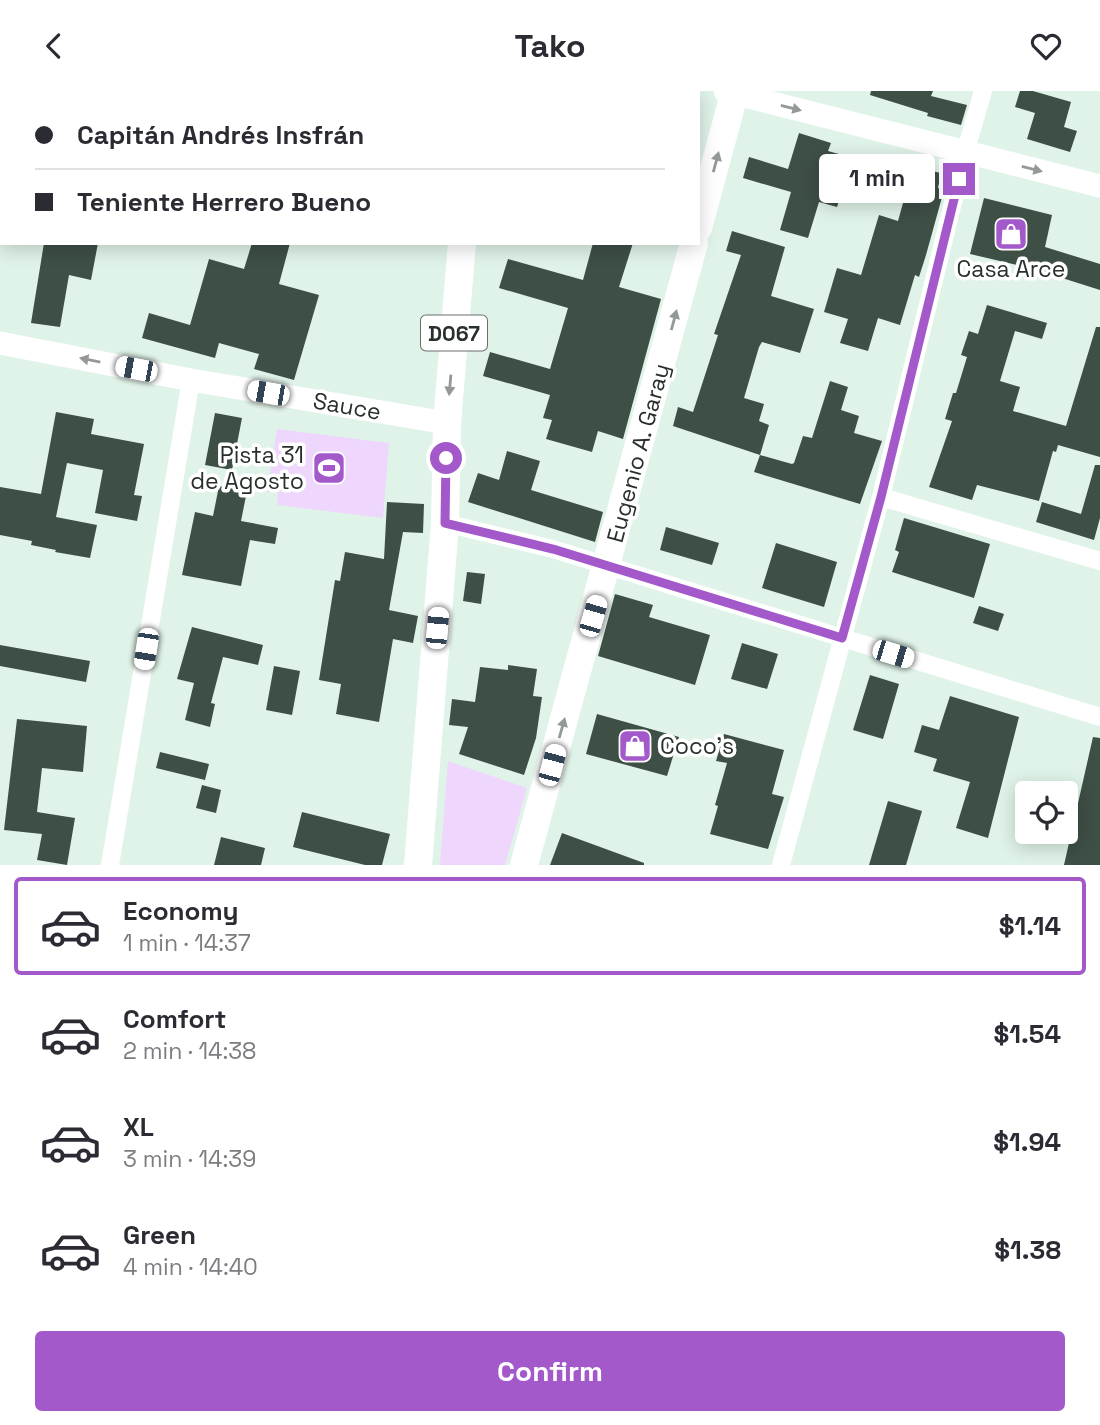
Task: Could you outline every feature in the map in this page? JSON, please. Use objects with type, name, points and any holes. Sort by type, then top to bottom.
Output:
[{"type":"main road","points":[[700,220],[732,92]]},
{"type":"main road","name":"D067","points":[[418,865],[445,523],[447,423],[461,245]]},
{"type":"main road","name":"Eugenio A. Garay","points":[[524,865],[693,245]]},
{"type":"street","points":[[781,865],[881,497],[965,153],[983,91]]},
{"type":"street","points":[[732,92],[1100,186]]},
{"type":"street","name":"Sauce","points":[[0,343],[191,380],[447,423]]},
{"type":"street","points":[[110,865],[191,380]]},
{"type":"street","points":[[881,497],[1100,561]]},
{"type":"street","points":[[445,523],[553,549],[1100,717]]},
{"type":"shaded area","name":"Pista 31 de Agosto","points":[[277,429],[389,443],[383,518],[277,505],[278,492],[267,492]]},
{"type":"shaded area","points":[[448,761],[527,788],[505,865],[440,865]]},
{"type":"building","points":[[871,91],[933,91],[931,96],[967,105],[961,125],[870,95]]},
{"type":"building","points":[[1020,91],[1033,91],[1071,102],[1064,127],[1077,131],[1070,152],[1027,139],[1035,113],[1015,107]]},
{"type":"building","points":[[799,133],[831,143],[828,151],[878,165],[870,193],[844,185],[837,207],[819,202],[808,238],[780,230],[791,192],[743,178],[749,157],[788,169]]},
{"type":"building","points":[[913,167],[941,173],[938,188],[944,190],[919,277],[915,275],[900,325],[878,318],[868,351],[840,343],[848,319],[824,312],[837,268],[861,275],[879,215],[898,221]]},
{"type":"building","name":"Casa Arce","points":[[984,198],[1052,215],[1045,247],[1100,264],[1100,290],[1059,277],[1060,275],[970,254]]},
{"type":"building","points":[[732,231],[785,247],[771,296],[814,309],[800,353],[762,342],[759,347],[744,398],[764,404],[759,421],[769,425],[760,455],[673,426],[678,407],[693,412],[718,335],[714,334],[741,255],[726,251]]},
{"type":"building","points":[[44,245],[98,245],[91,280],[69,275],[60,327],[31,323]]},
{"type":"building","points":[[251,245],[289,245],[279,284],[319,295],[294,380],[254,369],[259,354],[219,343],[215,358],[142,338],[149,313],[190,325],[209,259],[244,269]]},
{"type":"building","points":[[592,245],[632,245],[619,287],[661,299],[623,439],[598,431],[592,452],[546,439],[552,420],[543,418],[550,395],[483,376],[490,352],[550,369],[568,308],[499,288],[508,259],[583,280]]},
{"type":"building","points":[[987,305],[1047,323],[1042,339],[1015,331],[1000,381],[1020,387],[1013,411],[1066,426],[1096,327],[1100,327],[1100,457],[1058,445],[1056,452],[1053,451],[1039,501],[977,485],[972,500],[929,487],[952,421],[945,419],[967,357],[961,355],[969,331],[978,334]]},
{"type":"building","points":[[830,381],[848,387],[841,410],[859,416],[854,433],[882,441],[860,504],[754,472],[760,455],[794,463],[803,436],[812,438]]},
{"type":"building","points":[[56,412],[94,419],[91,434],[144,444],[134,495],[142,496],[137,521],[95,513],[103,470],[67,463],[56,517],[97,525],[90,558],[55,552],[56,550],[31,545],[32,541],[0,535],[0,487],[41,494]]},
{"type":"building","points":[[215,413],[242,418],[232,470],[205,465]]},
{"type":"building","points":[[507,451],[540,461],[531,490],[603,512],[595,542],[468,502],[478,473],[499,480]]},
{"type":"building","points":[[1095,465],[1100,465],[1100,518],[1094,540],[1036,522],[1042,502],[1081,514]]},
{"type":"building","points":[[219,486],[247,491],[241,521],[278,528],[275,544],[250,540],[241,586],[182,575],[195,512],[213,516]]},
{"type":"building","points":[[387,502],[424,504],[423,533],[403,532],[389,610],[418,616],[413,643],[393,639],[379,722],[336,714],[341,684],[319,680],[335,580],[340,581],[345,552],[384,559]]},
{"type":"building","points":[[904,518],[990,544],[974,598],[892,572],[899,552],[895,550]]},
{"type":"building","points":[[666,527],[719,543],[712,565],[660,550]]},
{"type":"building","points":[[776,543],[837,562],[824,607],[762,588]]},
{"type":"building","points":[[467,572],[485,574],[481,604],[463,601]]},
{"type":"building","points":[[615,594],[653,605],[649,617],[710,635],[695,685],[598,656]]},
{"type":"building","points":[[979,606],[1004,614],[998,631],[973,623]]},
{"type":"building","points":[[192,627],[263,645],[258,665],[223,657],[211,703],[215,704],[210,727],[185,720],[194,683],[177,679]]},
{"type":"building","points":[[742,643],[778,654],[767,689],[731,679]]},
{"type":"building","points":[[0,645],[90,661],[86,682],[0,666]]},
{"type":"building","points":[[508,665],[537,669],[533,696],[542,697],[536,738],[524,775],[459,754],[468,727],[449,725],[452,699],[475,702],[480,667],[508,670]]},
{"type":"building","points":[[274,666],[300,671],[292,715],[266,710]]},
{"type":"building","points":[[870,675],[899,684],[883,739],[853,730]]},
{"type":"building","points":[[950,696],[1019,717],[988,838],[956,828],[970,782],[933,771],[937,759],[914,752],[922,725],[939,730]]},
{"type":"building","name":"Coco's","points":[[597,714],[679,737],[667,776],[586,754]]},
{"type":"building","points":[[17,719],[87,726],[83,772],[42,768],[37,812],[75,818],[67,865],[37,860],[42,834],[4,830]]},
{"type":"building","points":[[724,734],[784,750],[772,794],[784,797],[768,849],[710,834],[727,763],[716,761]]},
{"type":"building","points":[[1093,737],[1100,738],[1100,865],[1064,865],[1069,844],[1078,844],[1078,803]]},
{"type":"building","points":[[160,752],[209,764],[205,780],[156,768]]},
{"type":"building","points":[[202,785],[221,790],[216,813],[196,808]]},
{"type":"building","points":[[888,801],[922,811],[906,865],[869,865]]},
{"type":"building","points":[[302,812],[390,834],[382,865],[365,865],[293,847]]},
{"type":"building","points":[[562,833],[644,863],[644,865],[550,865]]},
{"type":"building","points":[[221,837],[265,848],[261,865],[214,865]]},
{"type":"place","name":"Casa Arce","points":[[1011,234]]},
{"type":"place","name":"Pista 31 de Agosto","points":[[329,468]]},
{"type":"place","name":"Coco's","points":[[635,746]]},
{"type":"route","points":[[446,458],[445,523],[553,549],[842,638],[881,497],[959,179]]}]
